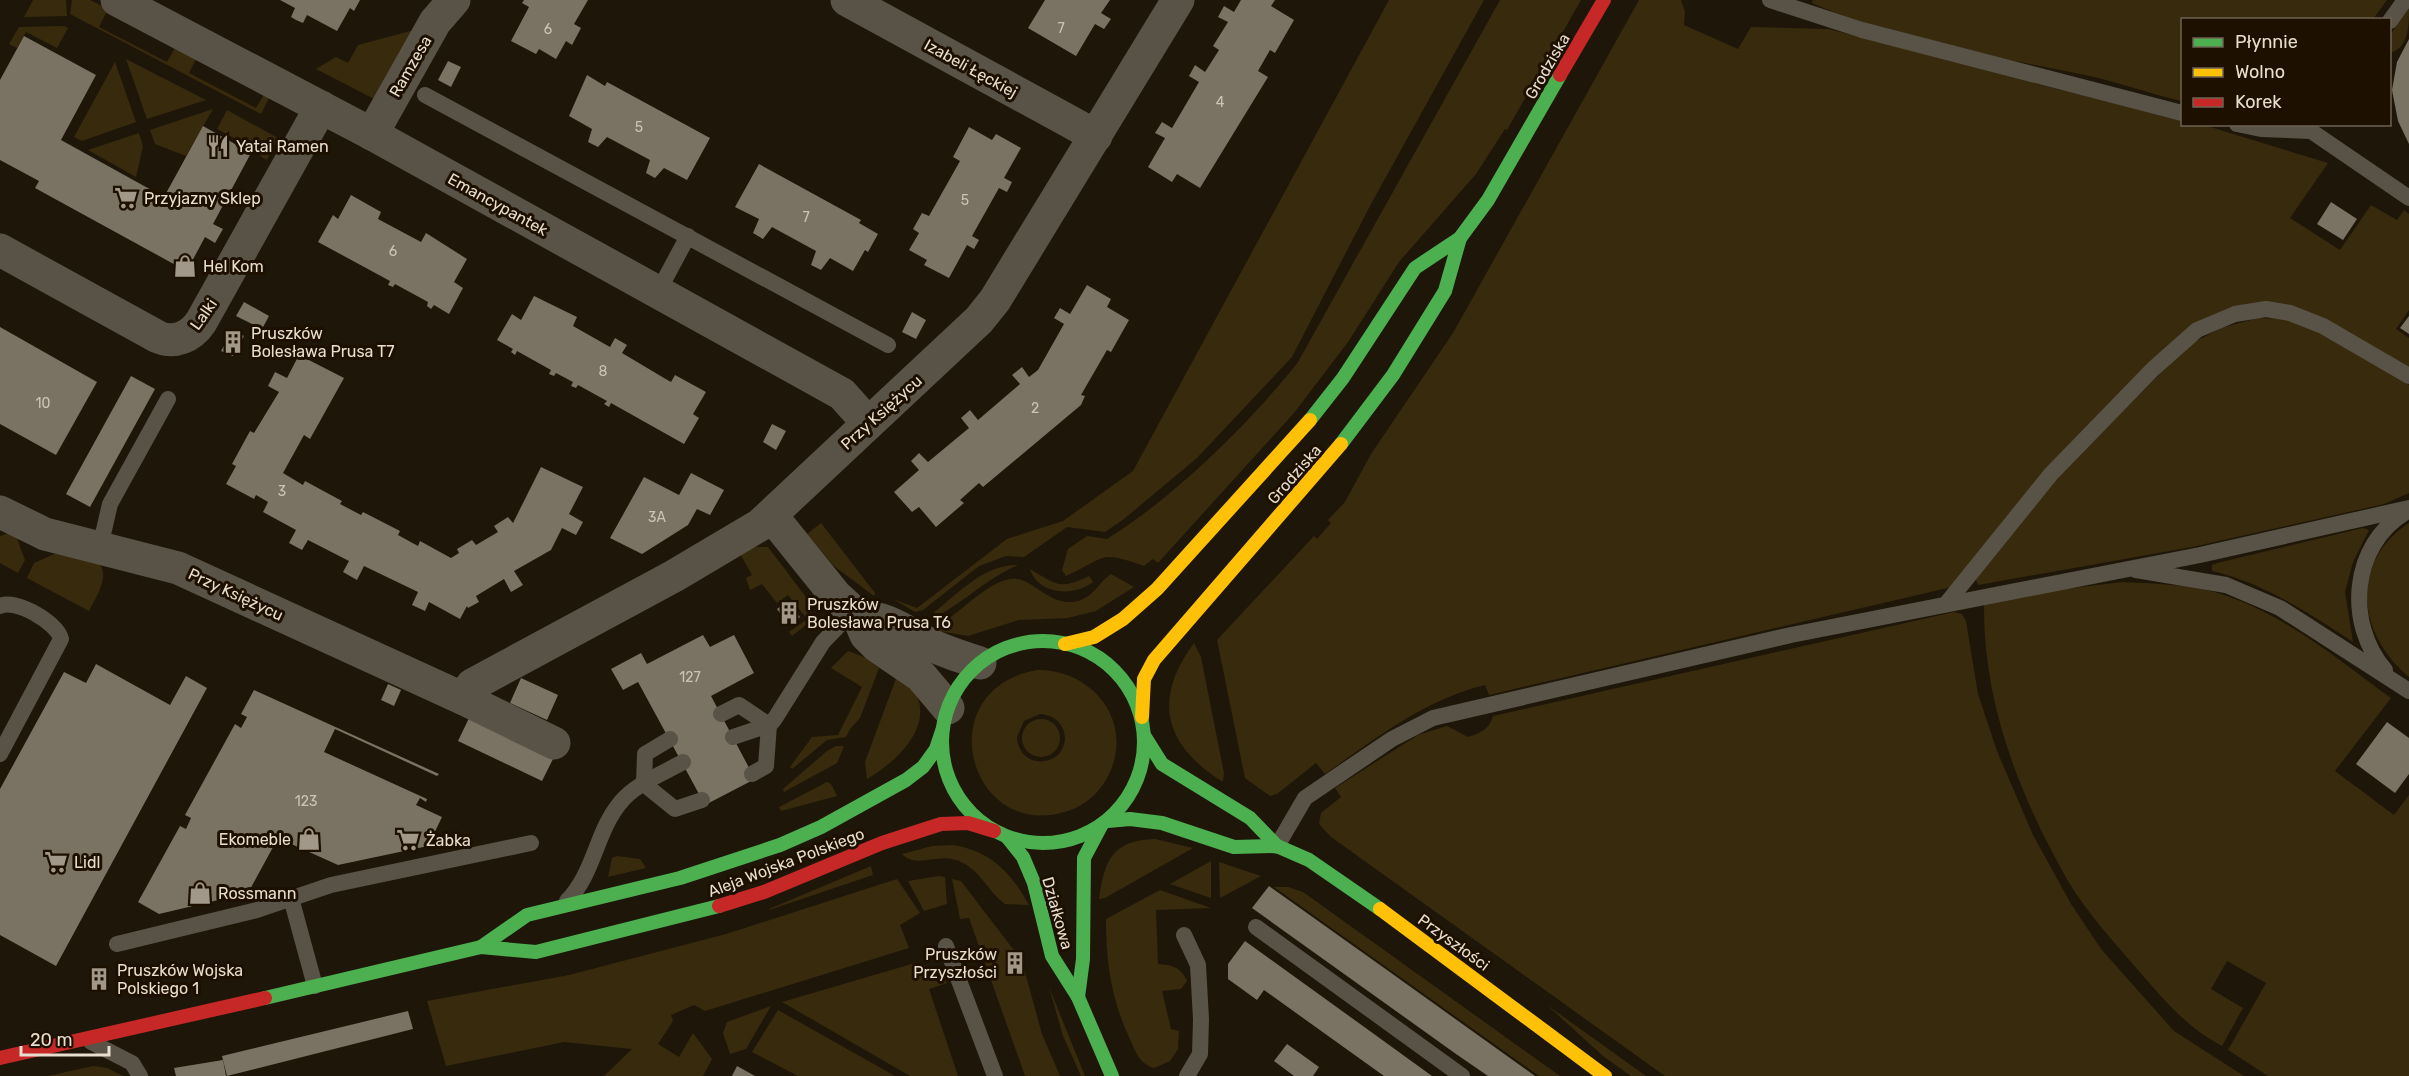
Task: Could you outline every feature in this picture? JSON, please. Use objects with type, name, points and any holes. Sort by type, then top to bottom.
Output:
[{"type":"main road","name":"Grodziska","points":[[1142,718],[1144,679],[1154,660],[1218,583],[1346,438],[1393,375],[1445,291],[1460,238],[1497,186],[1604,0]]},
{"type":"main road","name":"Grodziska","points":[[1065,644],[1086,640],[1110,629],[1157,589],[1303,429],[1342,378],[1415,268],[1460,238]]},
{"type":"main road","points":[[1032,642],[1065,644],[1083,648],[1114,670],[1127,684],[1142,718],[1145,737],[1142,765],[1132,792],[1105,823],[1075,839],[1038,844],[1001,834],[970,813],[950,782],[944,764],[946,718],[956,691],[980,663],[1014,646],[1032,642]]},
{"type":"main road","name":"Aleja Wojska Polskiego","points":[[481,948],[527,915],[680,878],[780,845],[821,827],[906,780],[923,767],[936,749],[946,718]]},
{"type":"main road","name":"Przyszłości","points":[[1145,737],[1162,764],[1250,818],[1277,846],[1309,860],[1345,884],[1488,987],[1605,1076]]},
{"type":"main road","name":"Przyszłości","points":[[1105,823],[1130,819],[1162,823],[1234,847],[1277,846]]},
{"type":"main road","name":"Aleja Wojska Polskiego","points":[[0,1058],[88,1040],[481,948],[536,952],[711,909],[764,892],[882,843],[941,824],[968,823],[1001,834]]},
{"type":"main road","name":"Działkowa","points":[[1078,997],[1083,959],[1084,858],[1105,823]]},
{"type":"main road","name":"Działkowa","points":[[1001,834],[1023,857],[1034,883],[1052,956],[1078,997],[1112,1076]]},
{"type":"street","name":"Emancypantek","points":[[117,0],[372,134],[842,394],[868,423]]},
{"type":"street","name":"Ramzesa","points":[[372,134],[435,22],[454,0]]},
{"type":"street","name":"Izabeli Łęckiej","points":[[847,0],[1096,136]]},
{"type":"street","name":"Przy Księżycu","points":[[464,699],[471,685],[674,576],[760,525],[988,310],[1178,0]]},
{"type":"street","name":"Lalki","points":[[0,250],[158,337],[170,341],[185,336],[201,322],[321,107]]},
{"type":"street","name":"Przy Księżycu","points":[[0,512],[45,534],[178,568],[464,699],[554,743]]},
{"type":"street","points":[[771,515],[836,596],[856,614],[866,635],[877,646],[921,676],[946,718]]},
{"type":"street","points":[[856,614],[892,622],[929,644],[980,663]]},
{"type":"lane","points":[[1770,0],[1862,30],[2181,113]]},
{"type":"lane","points":[[2391,20],[2405,0]]},
{"type":"lane","points":[[425,95],[888,345]]},
{"type":"lane","points":[[2247,126],[2261,129],[2313,128],[2409,198]]},
{"type":"lane","points":[[658,292],[688,236]]},
{"type":"lane","points":[[1946,604],[2050,474],[2153,369],[2197,330],[2235,314],[2266,309],[2290,313],[2323,326],[2409,376]]},
{"type":"lane","points":[[100,547],[110,504],[168,399]]},
{"type":"lane","points":[[1277,846],[1305,798],[1419,723],[1791,635],[2124,568],[2200,555],[2409,509]]},
{"type":"lane","points":[[2402,687],[2370,650],[2362,628],[2358,584],[2365,561],[2379,537],[2393,520],[2409,509]]},
{"type":"lane","points":[[2124,568],[2226,585],[2237,589],[2280,608],[2402,687]]},
{"type":"lane","points":[[0,606],[7,603],[15,604],[56,626],[61,642],[0,754]]},
{"type":"lane","points":[[733,737],[769,725],[787,702],[823,642],[856,614]]},
{"type":"lane","points":[[721,714],[739,705],[769,725]]},
{"type":"lane","points":[[752,774],[766,766],[769,725]]},
{"type":"lane","points":[[644,783],[645,754],[670,739]]},
{"type":"lane","points":[[556,908],[572,896],[582,883],[615,809],[644,783],[682,762]]},
{"type":"lane","points":[[644,783],[675,810],[702,800]]},
{"type":"lane","points":[[117,944],[257,910],[331,885],[531,843]]},
{"type":"lane","points":[[291,898],[315,986]]},
{"type":"lane","points":[[1256,927],[1462,1076]]},
{"type":"lane","points":[[1184,935],[1198,965],[1201,1019],[1200,1054],[1187,1076]]},
{"type":"lane","points":[[946,946],[995,1076]]},
{"type":"lane","points":[[88,1040],[125,1058],[140,1076]]},
{"type":"shaded area","points":[[33,0],[66,0],[67,16],[24,17]]},
{"type":"shaded area","points":[[72,0],[90,0],[108,9],[99,27],[167,62],[177,44],[198,55],[189,73],[256,108],[266,91],[271,94],[261,114],[70,14]]},
{"type":"shaded area","points":[[1389,0],[1484,0],[1371,204],[1292,357],[1197,458],[1105,532],[1067,527],[1024,557],[1006,556],[979,566],[923,610],[915,612],[893,599],[917,608],[1007,539],[1063,521],[1133,471]]},
{"type":"shaded area","points":[[1500,0],[1581,0],[1507,130],[1505,129],[1476,174],[1399,262],[1348,342],[1294,413],[1158,563],[1153,559],[1144,566],[1110,557],[1097,560],[1066,576],[1062,570],[1068,549],[1087,536],[1107,539],[1158,503],[1234,434],[1298,362]]},
{"type":"shaded area","points":[[1639,0],[1681,0],[1685,12],[1684,25],[1738,49],[1751,27],[1829,29],[2057,89],[2181,118],[2181,126],[2207,126],[2328,163],[2290,218],[2340,250],[2371,205],[2397,220],[2404,210],[2409,214],[2409,310],[2396,329],[2409,338],[2409,371],[2298,308],[2217,313],[1952,587],[1489,695],[1485,685],[1441,700],[1421,710],[1325,774],[1316,763],[1277,794],[1270,796],[1245,778],[1217,640],[1314,536],[1317,539],[1331,523],[1328,520],[1345,502],[1371,454],[1453,333]]},
{"type":"shaded area","points":[[1813,0],[2387,0],[2374,18],[2181,18],[2181,101],[2097,78],[1912,37],[1844,16],[1812,3]]},
{"type":"shaded area","points":[[2409,8],[2407,35],[2401,46],[2391,52],[2391,34]]},
{"type":"shaded area","points":[[64,26],[68,28],[57,48],[26,32],[17,48],[9,44],[19,27]]},
{"type":"shaded area","points":[[414,30],[380,102],[316,69],[336,57],[348,63],[358,45]]},
{"type":"shaded area","points":[[126,59],[206,100],[147,119]]},
{"type":"shaded area","points":[[115,62],[136,122],[82,141],[74,137]]},
{"type":"shaded area","points":[[213,109],[186,156],[155,144],[150,130]]},
{"type":"shaded area","points":[[227,110],[278,138],[267,160],[260,156],[262,153],[217,129]]},
{"type":"shaded area","points":[[139,133],[143,146],[136,177],[88,150]]},
{"type":"shaded area","points":[[2258,318],[2287,319],[2320,332],[2409,385],[2409,493],[2384,504],[2192,547],[1978,585],[1976,580],[1980,573],[2062,471],[2189,345],[2221,328]]},
{"type":"shaded area","points":[[821,523],[875,593],[874,596],[834,566],[807,534]]},
{"type":"shaded area","points":[[2409,523],[2409,677],[2392,660],[2379,641],[2371,620],[2367,599],[2369,578],[2376,558],[2389,539]]},
{"type":"shaded area","points":[[2363,528],[2369,530],[2353,562],[2345,592],[2353,642],[2268,591],[2212,571],[2212,565],[2217,563]]},
{"type":"shaded area","points":[[9,533],[16,536],[25,560],[18,573],[0,563],[0,536]]},
{"type":"shaded area","points":[[751,547],[768,547],[812,605],[812,620],[792,636],[789,632],[807,619],[788,595],[777,603],[762,584],[750,590],[746,578],[752,575],[739,552]]},
{"type":"shaded area","points":[[61,551],[98,562],[102,568],[101,587],[89,611],[27,578],[34,563]]},
{"type":"shaded area","points":[[1018,565],[995,577],[944,612],[933,618],[931,615],[982,575],[1005,566]]},
{"type":"shaded area","points":[[1030,569],[1059,584],[1071,583],[1089,576],[1093,582],[1076,590],[1057,591],[1041,584],[1034,578]]},
{"type":"shaded area","points":[[1111,574],[1134,587],[1096,611],[1068,618],[1019,620],[968,636],[932,630],[981,593],[1000,582],[1019,579],[1052,598],[1072,602],[1087,597]]},
{"type":"shaded area","points":[[2123,582],[2202,589],[2249,605],[2313,641],[2391,698],[2335,771],[2394,815],[2409,795],[2409,1076],[2268,1076],[2228,1050],[2266,983],[2227,961],[2211,989],[2243,1008],[2222,1046],[2197,1030],[2167,1002],[2101,927],[2068,881],[2034,816],[2020,783],[1997,713],[1985,642],[1984,605],[2047,591]]},
{"type":"shaded area","points":[[1954,612],[1962,614],[1966,621],[1978,694],[1997,751],[2033,835],[2071,904],[2101,949],[2174,1031],[2244,1076],[1665,1076],[1331,837],[1319,824],[1321,813],[1341,797],[1335,788],[1418,735],[1447,726],[1468,737],[1486,728],[1493,716]]},
{"type":"shaded area","points":[[1194,643],[1201,657],[1224,773],[1223,782],[1203,768],[1188,753],[1177,737],[1171,720],[1169,702],[1173,684],[1181,664]]},
{"type":"shaded area","points":[[848,651],[864,657],[879,668],[860,718],[846,737],[827,740],[792,769],[790,767],[812,737],[838,735],[862,687],[831,668]]},
{"type":"shaded area","points":[[1037,670],[1056,672],[1073,677],[1101,699],[1110,713],[1115,730],[1116,748],[1112,767],[1105,781],[1083,804],[1068,811],[1034,815],[1006,806],[986,786],[974,760],[972,732],[982,705],[1003,683]],"holes":[[[1040,714],[1048,715],[1063,728],[1065,742],[1058,755],[1051,759],[1031,760],[1021,751],[1017,737],[1024,721]]]},
{"type":"shaded area","points":[[897,676],[917,696],[920,709],[919,721],[914,734],[898,756],[867,779],[865,762]]},
{"type":"shaded area","points":[[1041,719],[1055,724],[1060,738],[1055,752],[1041,757],[1027,752],[1022,738],[1027,724]]},
{"type":"shaded area","points":[[836,746],[844,746],[837,763],[784,792],[783,789]]},
{"type":"shaded area","points":[[827,782],[831,784],[837,796],[781,811],[779,807]]},
{"type":"shaded area","points":[[1155,839],[1193,848],[1105,898],[1099,899],[1104,874],[1113,855],[1129,843]]},
{"type":"shaded area","points":[[953,845],[978,852],[998,865],[1015,883],[1029,905],[1005,904],[969,866],[961,862],[946,858],[919,861],[902,854],[932,846]]},
{"type":"shaded area","points":[[617,856],[640,859],[646,868],[608,877],[612,858]]},
{"type":"shaded area","points":[[1211,861],[1211,898],[1170,884]]},
{"type":"shaded area","points":[[1219,862],[1261,876],[1220,898]]},
{"type":"shaded area","points":[[871,866],[873,875],[769,910],[769,909]]},
{"type":"shaded area","points":[[945,877],[947,904],[924,911],[908,881]]},
{"type":"shaded area","points":[[897,879],[920,913],[900,925],[909,948],[705,1011],[694,1005],[671,1015],[673,1021],[658,1044],[679,1057],[693,1033],[712,1059],[703,1076],[604,1076],[632,1049],[564,1042],[446,1066],[427,1001],[569,975],[726,934]]},
{"type":"shaded area","points":[[952,879],[961,881],[1020,958],[1011,962],[1013,968],[1023,965],[1042,1034],[1060,1076],[1025,1076],[969,918],[960,919]]},
{"type":"shaded area","points":[[1274,887],[1288,887],[1303,892],[1560,1076],[1539,1076]]},
{"type":"shaded area","points":[[1160,890],[1211,908],[1156,910],[1158,964],[1176,968],[1187,981],[1181,989],[1162,991],[1171,1029],[1179,1031],[1178,1049],[1170,1061],[1154,1068],[1138,1056],[1118,1008],[1109,965],[1106,919]]},
{"type":"shaded area","points":[[915,963],[934,969],[947,983],[929,989],[958,1076],[910,1076],[782,1002]]},
{"type":"shaded area","points":[[1049,987],[1085,1076],[1081,1076],[1063,1036]]},
{"type":"shaded area","points":[[1547,1005],[1646,1076],[1631,1076],[1603,1056]]},
{"type":"shaded area","points":[[771,1006],[746,1049],[730,1054],[723,1033],[727,1022]]},
{"type":"shaded area","points":[[778,1010],[895,1076],[798,1076],[752,1052]]},
{"type":"shaded area","points":[[93,1066],[107,1068],[123,1076],[48,1076]]},
{"type":"building","points":[[280,0],[360,0],[354,11],[350,8],[337,31],[307,15],[303,23],[296,20],[291,17],[295,8]]},
{"type":"building","points":[[524,0],[588,0],[574,24],[581,28],[572,45],[566,41],[556,59],[539,49],[536,54],[511,41],[529,7],[522,3]]},
{"type":"building","points":[[1045,0],[1110,0],[1101,13],[1111,19],[1104,29],[1095,24],[1076,56],[1028,28]]},
{"type":"building","points":[[1241,0],[1275,0],[1271,6],[1294,20],[1275,53],[1270,50],[1258,71],[1268,77],[1200,188],[1177,174],[1172,182],[1148,167],[1165,138],[1155,133],[1162,122],[1172,128],[1199,82],[1189,76],[1195,65],[1205,72],[1219,50],[1213,46],[1228,22],[1218,17],[1224,6],[1234,12]]},
{"type":"building","points":[[24,36],[96,75],[61,140],[164,197],[203,126],[251,153],[213,224],[223,229],[215,243],[205,237],[190,265],[193,274],[183,276],[181,268],[35,188],[39,181],[0,160],[0,80]]},
{"type":"building","points":[[2409,39],[2409,144],[2398,121],[2392,90],[2397,62]]},
{"type":"building","points":[[448,61],[461,67],[451,87],[438,80]]},
{"type":"building","points":[[587,75],[605,86],[607,82],[710,138],[687,180],[664,168],[655,178],[646,173],[650,160],[607,137],[598,147],[588,142],[592,129],[569,116]]},
{"type":"building","points":[[969,127],[992,140],[996,134],[1021,148],[1004,178],[1012,182],[1007,192],[999,188],[972,236],[979,240],[974,249],[967,245],[949,278],[924,265],[927,260],[909,250],[919,233],[913,229],[922,213],[929,216],[960,161],[953,157]]},
{"type":"building","points":[[759,164],[861,220],[859,223],[878,234],[868,252],[865,250],[853,271],[830,258],[821,270],[811,265],[816,251],[772,227],[763,239],[753,233],[759,219],[735,207]]},
{"type":"building","points":[[351,195],[381,212],[378,219],[421,242],[426,233],[467,259],[454,282],[463,288],[449,314],[434,305],[431,309],[427,306],[428,302],[395,284],[393,287],[388,285],[390,281],[318,242],[333,215],[338,219]]},
{"type":"building","points":[[2331,202],[2357,219],[2343,240],[2317,224]]},
{"type":"building","points":[[1087,285],[1111,299],[1107,307],[1129,320],[1111,352],[1107,350],[1081,395],[1085,396],[1081,405],[983,487],[979,483],[960,500],[964,503],[936,527],[919,507],[912,512],[894,492],[919,470],[911,461],[919,453],[928,462],[969,428],[961,418],[970,410],[978,420],[1020,384],[1012,375],[1022,367],[1029,377],[1038,370],[1064,324],[1054,318],[1060,308],[1070,314]]},
{"type":"building","points":[[534,296],[577,317],[573,326],[610,347],[615,338],[627,345],[622,353],[671,382],[675,375],[706,392],[693,414],[699,418],[684,444],[611,403],[609,407],[604,404],[607,401],[578,385],[576,388],[571,386],[573,382],[556,373],[554,376],[549,374],[551,370],[517,351],[515,355],[511,352],[513,349],[497,340],[512,314],[521,320]]},
{"type":"building","points":[[244,302],[269,316],[262,329],[236,316]]},
{"type":"building","points":[[912,312],[926,320],[916,339],[902,332]]},
{"type":"building","points":[[2409,316],[2409,334],[2400,328]]},
{"type":"building","points":[[0,327],[97,382],[56,455],[0,424]]},
{"type":"building","name":"Pruszków Bolesława Prusa T7","points":[[233,330],[244,336],[233,356],[221,351]]},
{"type":"building","points":[[299,355],[344,378],[310,439],[304,435],[283,473],[303,485],[305,481],[342,501],[340,504],[361,515],[363,512],[400,531],[398,535],[418,546],[420,541],[451,558],[459,553],[457,549],[472,540],[476,545],[498,532],[494,526],[508,517],[513,523],[541,467],[583,487],[569,514],[583,522],[576,535],[562,528],[551,550],[514,571],[523,585],[511,592],[504,579],[476,596],[479,602],[468,608],[467,606],[460,619],[429,602],[425,611],[412,605],[418,592],[364,566],[357,580],[343,572],[349,561],[308,540],[302,550],[289,543],[296,530],[263,512],[268,502],[256,495],[254,499],[226,484],[236,466],[232,464],[250,431],[254,433],[279,392],[268,386],[275,372],[287,378]]},
{"type":"building","points":[[131,376],[155,389],[90,507],[66,494]]},
{"type":"building","points":[[772,424],[786,431],[776,450],[763,442]]},
{"type":"building","points":[[691,473],[724,490],[710,515],[697,509],[688,525],[642,554],[610,538],[644,477],[679,495]]},
{"type":"building","name":"Pruszków Bolesława Prusa T6","points":[[788,601],[800,617],[789,626],[777,609]]},
{"type":"building","points":[[703,635],[710,647],[734,635],[754,673],[711,696],[755,779],[705,805],[638,682],[623,690],[611,669],[641,653],[647,664]]},
{"type":"building","name":"Lidl","points":[[96,664],[170,705],[186,676],[207,688],[56,966],[0,935],[0,789],[64,672],[86,683]]},
{"type":"building","points":[[521,678],[558,695],[547,720],[510,703]]},
{"type":"building","points":[[388,684],[401,690],[394,706],[381,700]]},
{"type":"building","points":[[254,690],[439,774],[437,776],[335,729],[324,752],[427,799],[426,802],[420,798],[416,805],[442,817],[428,846],[338,865],[278,838],[248,893],[159,914],[138,902],[180,826],[186,829],[191,818],[185,815],[235,724],[241,728],[247,717],[241,714]]},
{"type":"building","points":[[470,716],[554,757],[542,781],[458,741]]},
{"type":"building","points":[[2387,722],[2409,738],[2409,774],[2395,793],[2356,764]]},
{"type":"building","points":[[1269,886],[1535,1076],[1488,1076],[1456,1054],[1252,908]]},
{"type":"building","points":[[1245,941],[1432,1076],[1384,1076],[1264,990],[1257,1000],[1228,979],[1228,964]]},
{"type":"building","name":"Pruszków Wojska Polskiego 1","points":[[105,974],[107,981],[94,984],[92,977]]},
{"type":"building","points":[[408,1011],[413,1029],[227,1076],[222,1056]]},
{"type":"building","points":[[1287,1044],[1319,1067],[1313,1076],[1294,1076],[1274,1061]]},
{"type":"building","points":[[223,1060],[226,1076],[176,1076],[174,1068]]},
{"type":"building","points":[[737,1066],[755,1076],[732,1076]]},
{"type":"traffic: fast","points":[[1310,420],[1343,378],[1415,268],[1460,238],[1488,200],[1560,75]]},
{"type":"traffic: fast","points":[[1341,444],[1393,375],[1445,291],[1460,238]]},
{"type":"traffic: fast","points":[[1033,641],[1053,641],[1082,648],[1115,670],[1137,703],[1144,742],[1137,781],[1115,814],[1082,836],[1053,843],[1033,843],[1004,836],[971,814],[949,781],[942,752],[942,732],[949,703],[971,670],[1004,648],[1033,641]]},
{"type":"traffic: fast","points":[[481,947],[527,915],[680,878],[780,845],[821,827],[906,780],[923,767],[936,749],[943,728]]},
{"type":"traffic: fast","points":[[1145,737],[1162,764],[1250,818],[1277,846],[1309,860],[1380,909]]},
{"type":"traffic: fast","points":[[1108,821],[1130,819],[1162,823],[1234,847],[1277,846]]},
{"type":"traffic: fast","points":[[1078,997],[1083,959],[1084,858],[1101,826]]},
{"type":"traffic: fast","points":[[1007,837],[1023,857],[1034,883],[1052,956],[1078,997],[1112,1076]]},
{"type":"traffic: fast","points":[[265,998],[481,947],[536,952],[719,906]]},
{"type":"traffic: slow","points":[[1065,644],[1094,637],[1123,619],[1157,589],[1310,420]]},
{"type":"traffic: slow","points":[[1142,717],[1144,679],[1154,660],[1341,444]]},
{"type":"traffic: slow","points":[[1380,909],[1605,1076]]},
{"type":"traffic: jam","points":[[1560,75],[1604,0]]},
{"type":"traffic: jam","points":[[719,906],[764,892],[882,843],[941,824],[968,823],[994,831]]},
{"type":"traffic: jam","points":[[0,1058],[265,998]]},
{"type":"place","name":"Yatai Ramen","points":[[218,146]]},
{"type":"place","name":"Przyjazny Sklep","points":[[126,198]]},
{"type":"place","name":"Hel Kom","points":[[185,266]]},
{"type":"place","name":"Pruszków Bolesława Prusa T7","points":[[233,342]]},
{"type":"place","name":"Pruszków Bolesława Prusa T6","points":[[789,613]]},
{"type":"place","name":"Ekomeble","points":[[309,839]]},
{"type":"place","name":"Żabka","points":[[408,840]]},
{"type":"place","name":"Lidl","points":[[56,862]]},
{"type":"place","name":"Rossmann","points":[[200,893]]},
{"type":"place","name":"Pruszków Przyszłości","points":[[1015,963]]},
{"type":"place","name":"Pruszków Wojska Polskiego 1","points":[[99,979]]}]
